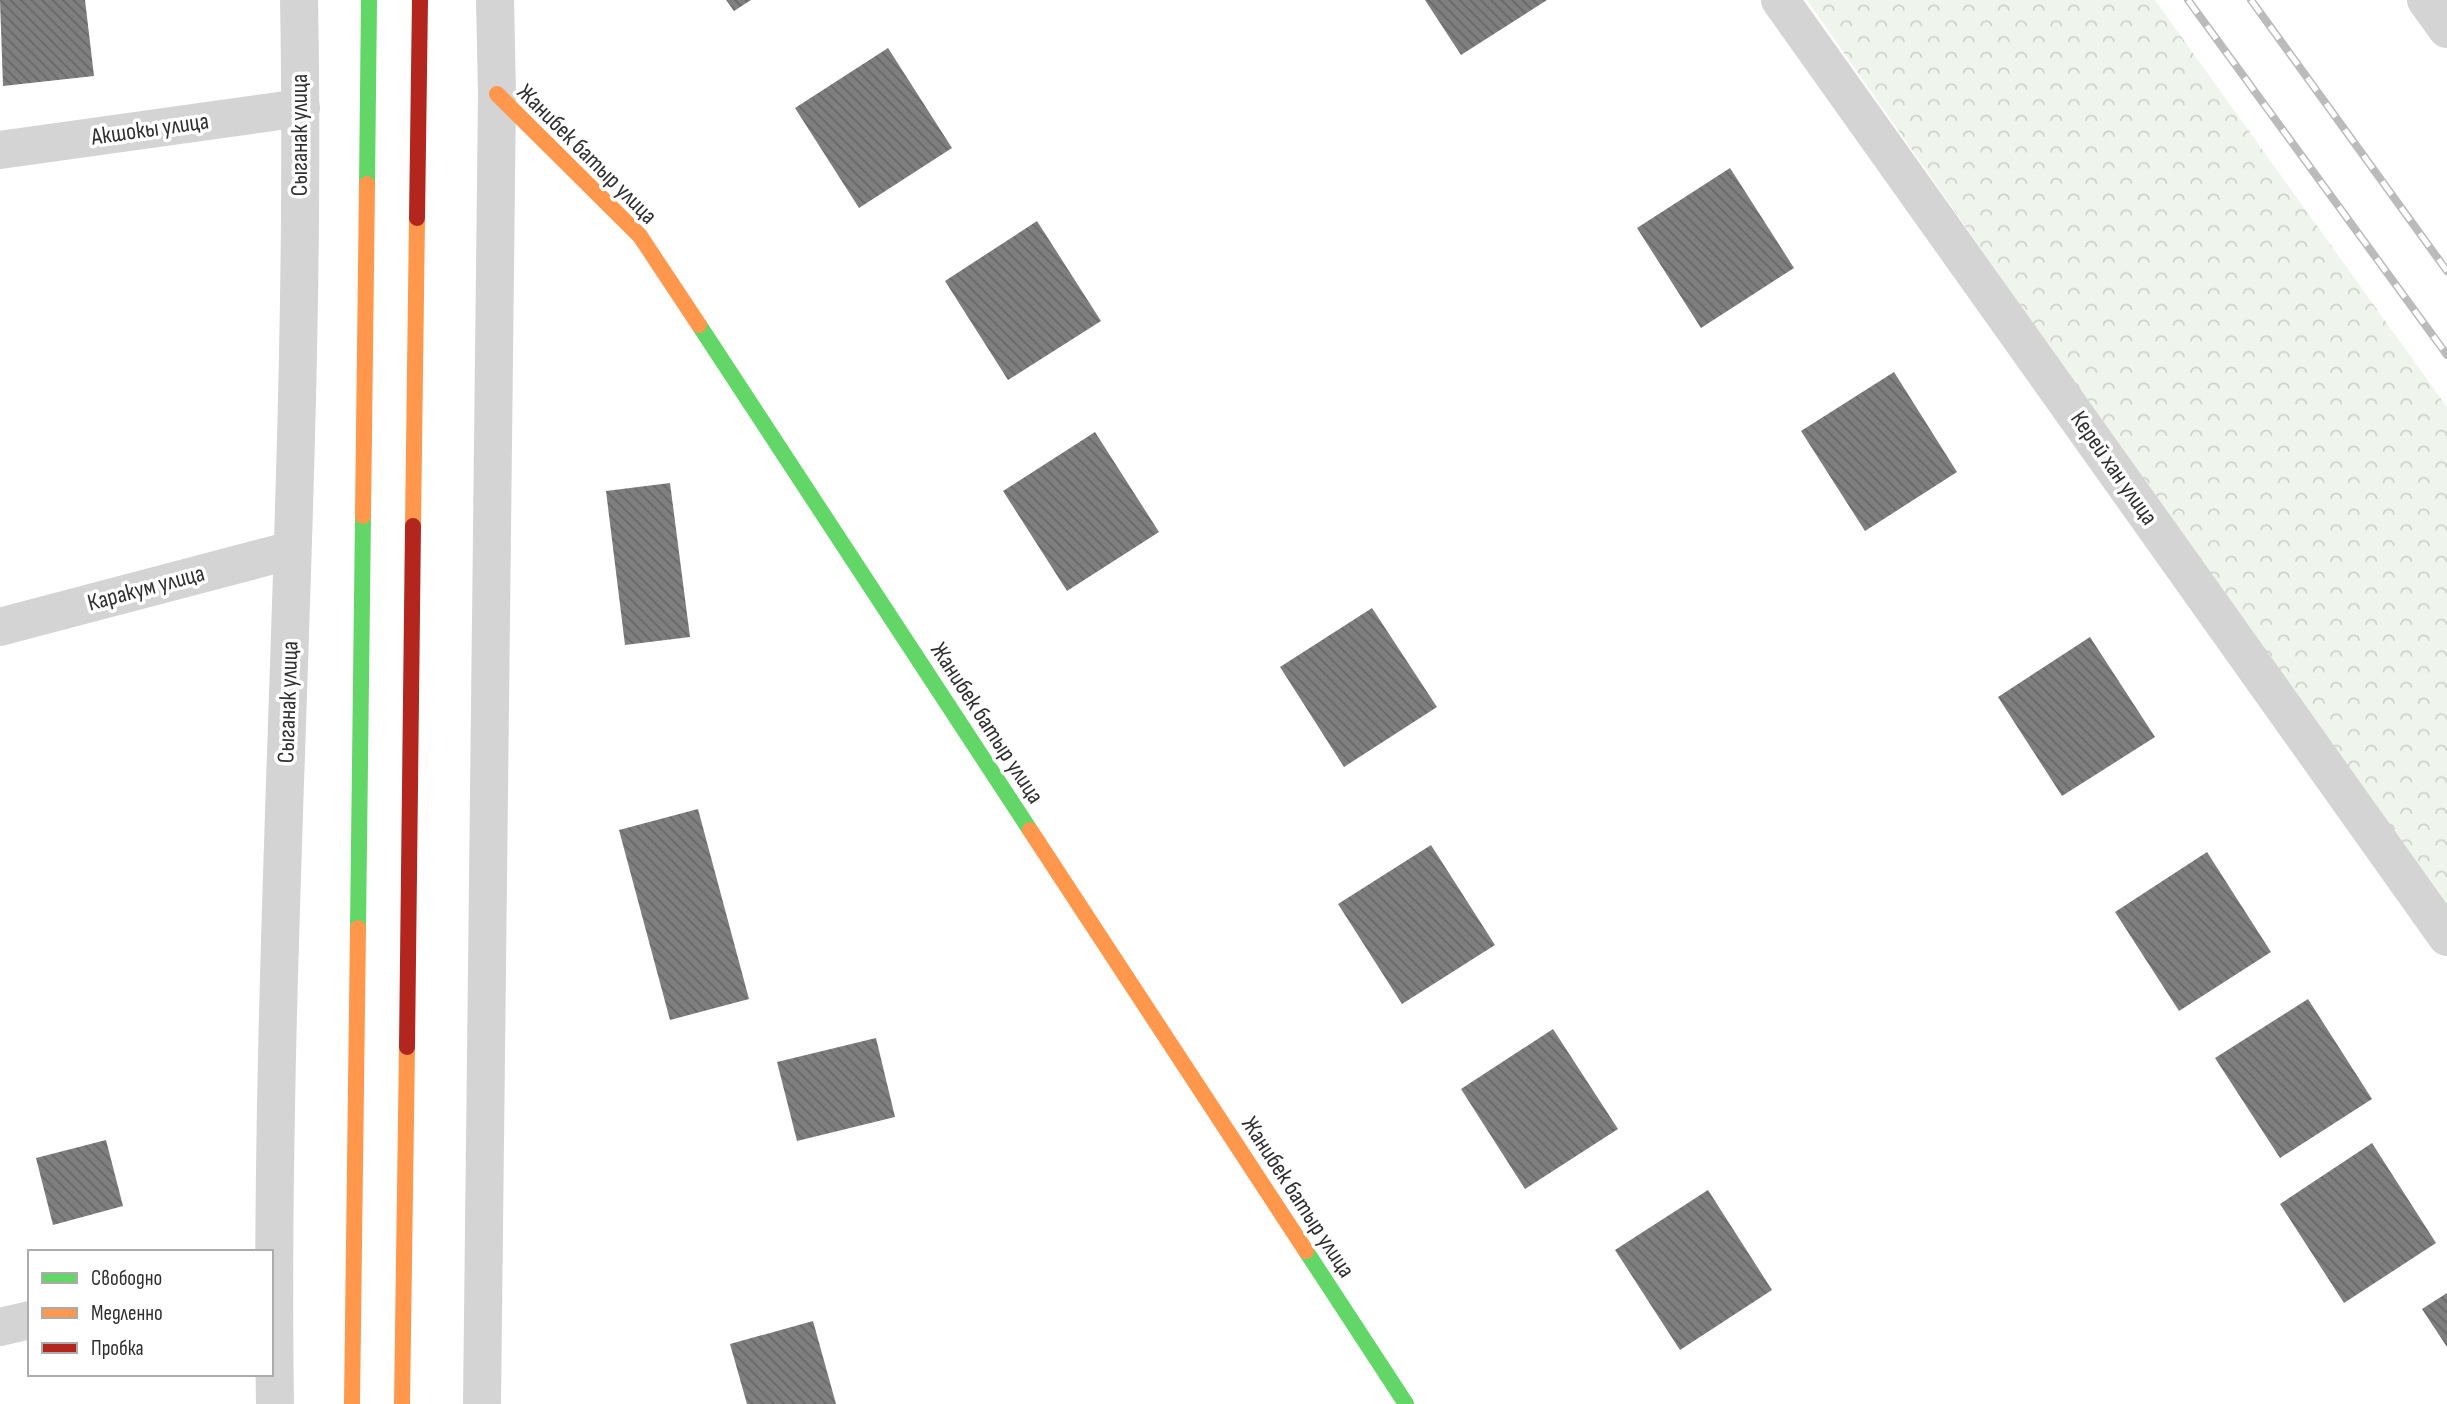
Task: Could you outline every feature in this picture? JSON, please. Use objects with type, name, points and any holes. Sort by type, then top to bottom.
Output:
[{"type":"main road","points":[[352,1404],[369,0]]},
{"type":"main road","points":[[402,1404],[420,0]]},
{"type":"main road","name":"Жанибек батыр улица","points":[[497,94],[639,236],[1406,1404]]},
{"type":"street","name":"Сыганак улица","points":[[272,1250],[292,550],[301,108],[299,0]]},
{"type":"street","points":[[482,1404],[497,94],[495,0]]},
{"type":"street","name":"Керей хан улица","points":[[1780,0],[2447,937]]},
{"type":"street","points":[[2426,0],[2447,29]]},
{"type":"street","name":"Акшокы улица","points":[[0,150],[301,108]]},
{"type":"street","name":"Каракум улица","points":[[0,627],[292,550]]},
{"type":"street","name":"Сыганак улица","points":[[273,1306],[275,1404]]},
{"type":"street","points":[[0,1327],[28,1320]]},
{"type":"green space","points":[[1807,0],[2155,0],[2447,407],[2447,915]]},
{"type":"building","points":[[0,0],[85,0],[94,76],[3,86]]},
{"type":"building","points":[[726,0],[751,0],[734,11]]},
{"type":"building","points":[[1425,0],[1547,0],[1461,55]]},
{"type":"building","points":[[888,48],[952,148],[859,208],[795,108]]},
{"type":"building","points":[[1730,168],[1794,268],[1701,328],[1637,228]]},
{"type":"building","points":[[1037,221],[1101,321],[1008,380],[945,281]]},
{"type":"building","points":[[1894,372],[1957,472],[1865,531],[1801,431]]},
{"type":"building","points":[[1095,432],[1159,532],[1067,591],[1003,491]]},
{"type":"building","points":[[670,483],[690,637],[625,645],[606,491]]},
{"type":"building","points":[[1372,608],[1437,707],[1344,767],[1280,667]]},
{"type":"building","points":[[2090,637],[2155,737],[2062,796],[1998,697]]},
{"type":"building","points":[[698,809],[749,999],[670,1020],[619,830]]},
{"type":"building","points":[[1431,845],[1495,945],[1402,1004],[1338,904]]},
{"type":"building","points":[[2207,852],[2271,952],[2179,1011],[2115,912]]},
{"type":"building","points":[[2308,999],[2372,1099],[2280,1158],[2215,1058]]},
{"type":"building","points":[[1553,1029],[1618,1129],[1525,1189],[1461,1089]]},
{"type":"building","points":[[876,1038],[895,1117],[797,1141],[777,1062]]},
{"type":"building","points":[[106,1140],[123,1206],[53,1225],[36,1158]]},
{"type":"building","points":[[2372,1143],[2436,1243],[2344,1303],[2280,1204]]},
{"type":"building","points":[[1708,1190],[1772,1290],[1680,1350],[1615,1250]]},
{"type":"building","points":[[2447,1293],[2447,1347],[2422,1309]]},
{"type":"building","points":[[813,1321],[836,1404],[747,1404],[730,1344]]},
{"type":"railway","points":[[2188,0],[2447,355]]},
{"type":"railway","points":[[2251,0],[2447,271]]},
{"type":"traffic: fast","points":[[367,184],[369,0]]},
{"type":"traffic: fast","points":[[699,325],[1030,830]]},
{"type":"traffic: fast","points":[[358,928],[363,516]]},
{"type":"traffic: fast","points":[[1306,1251],[1406,1404]]},
{"type":"traffic: slow","points":[[497,94],[640,236],[699,325]]},
{"type":"traffic: slow","points":[[363,516],[367,184]]},
{"type":"traffic: slow","points":[[413,526],[417,218]]},
{"type":"traffic: slow","points":[[1030,830],[1306,1251]]},
{"type":"traffic: slow","points":[[352,1404],[358,928]]},
{"type":"traffic: slow","points":[[402,1404],[407,1047]]},
{"type":"traffic: jam","points":[[417,218],[420,0]]},
{"type":"traffic: jam","points":[[407,1047],[413,526]]}]
